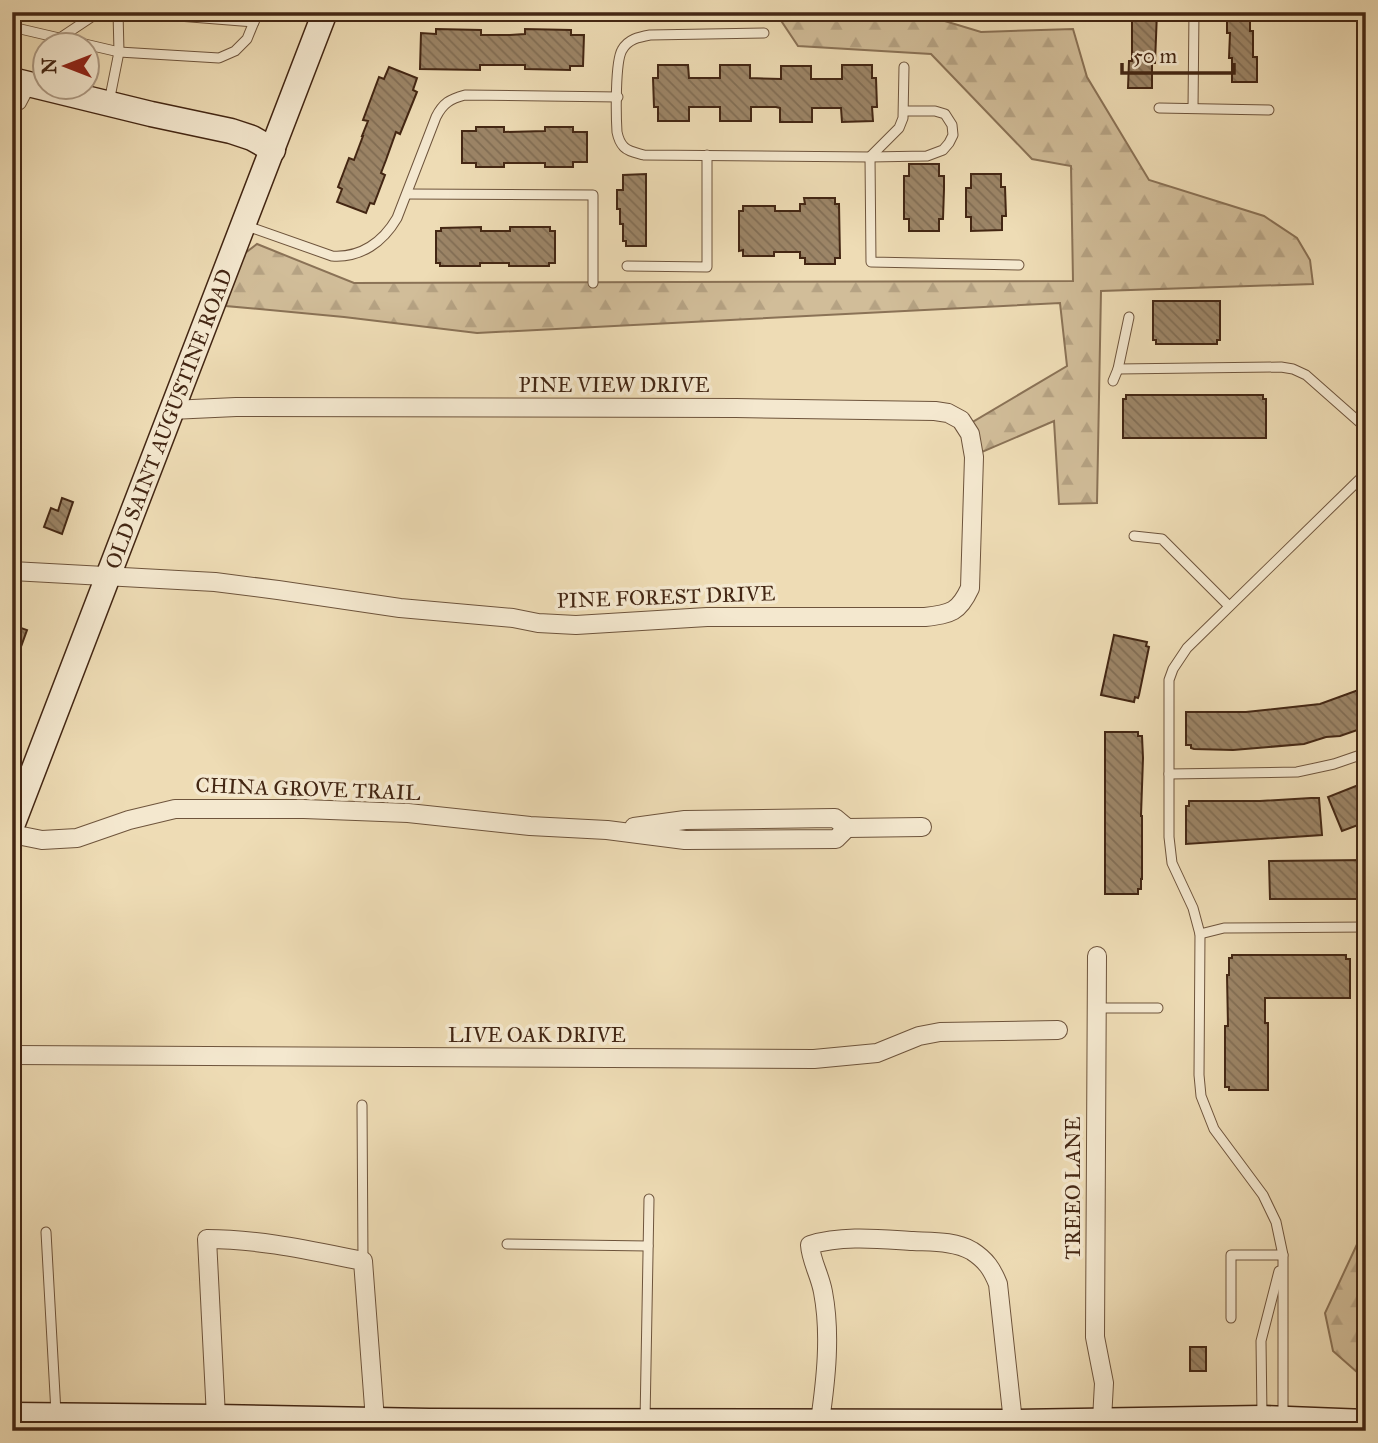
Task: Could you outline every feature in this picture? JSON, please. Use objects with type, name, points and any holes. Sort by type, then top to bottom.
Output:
[{"type":"street","name":"OLD SAINT AUGUSTINE ROAD","points":[[12,826],[325,12]]},
{"type":"street","points":[[22,82],[231,131],[252,138],[273,150]]},
{"type":"street","name":"PINE VIEW DRIVE","points":[[172,410],[236,407],[935,411],[948,413],[961,420],[970,434],[974,457],[973,510]]},
{"type":"street","name":"PINE FOREST DRIVE","points":[[12,571],[215,582],[400,608],[576,625],[707,617],[925,617],[942,615],[958,608],[970,588],[973,510]]},
{"type":"street","name":"CHINA GROVE TRAIL","points":[[12,834],[41,840],[77,838],[175,808],[408,813],[530,826],[607,830],[685,840],[836,839],[847,828],[922,827]]},
{"type":"street","name":"TREEO LANE","points":[[1097,956],[1095,1337],[1104,1383],[1102,1420]]},
{"type":"street","name":"LIVE OAK DRIVE","points":[[12,1055],[814,1059],[877,1053],[919,1036],[940,1032],[1058,1030]]},
{"type":"street","points":[[820,1421],[827,1319],[817,1270],[811,1259],[810,1245],[824,1241],[871,1238],[947,1242],[970,1250],[990,1266],[1000,1295],[1013,1422]]},
{"type":"street","points":[[216,1416],[207,1239],[274,1244],[363,1261],[375,1420]]},
{"type":"street","points":[[12,1415],[56,1415],[119,1423],[216,1416],[375,1420],[430,1426],[645,1421],[820,1421],[881,1426],[1102,1420],[1272,1419],[1366,1422]]},
{"type":"lane","points":[[69,32],[99,12]]},
{"type":"lane","points":[[109,103],[119,52],[118,12]]},
{"type":"lane","points":[[128,12],[254,22]]},
{"type":"lane","points":[[102,48],[119,52],[219,58],[235,51],[247,39],[258,12]]},
{"type":"lane","points":[[1193,108],[1194,12]]},
{"type":"lane","points":[[12,27],[34,32]]},
{"type":"lane","points":[[764,33],[650,35],[628,43],[621,51],[618,63],[617,135],[623,146],[644,155],[870,157],[927,156],[943,150],[949,143],[953,135],[952,125],[945,114],[935,111],[904,111]]},
{"type":"lane","points":[[904,67],[904,111],[900,128],[870,157],[871,262],[1019,265]]},
{"type":"lane","points":[[12,110],[21,104],[22,82]]},
{"type":"lane","points":[[244,225],[332,256],[358,254],[389,232],[407,194],[441,106],[452,98],[465,95],[618,97]]},
{"type":"lane","points":[[1159,108],[1269,110]]},
{"type":"lane","points":[[627,266],[707,267],[707,155]]},
{"type":"lane","points":[[407,194],[593,195],[593,283]]},
{"type":"lane","points":[[1113,381],[1129,317]]},
{"type":"lane","points":[[1118,369],[1293,369],[1306,374],[1366,428]]},
{"type":"lane","points":[[1272,1419],[1283,1329],[1283,1255],[1276,1222],[1263,1195],[1214,1129],[1201,1096],[1200,934],[1193,908],[1172,863],[1168,837],[1169,680],[1172,669],[1187,648],[1366,473]]},
{"type":"lane","points":[[1134,536],[1161,539],[1229,606]]},
{"type":"lane","points":[[1169,774],[1297,772],[1334,764],[1366,753]]},
{"type":"lane","points":[[1200,934],[1224,928],[1366,927]]},
{"type":"lane","points":[[1096,1008],[1158,1008]]},
{"type":"lane","points":[[362,1105],[363,1261]]},
{"type":"lane","points":[[645,1421],[649,1199]]},
{"type":"lane","points":[[46,1232],[56,1415]]},
{"type":"lane","points":[[507,1244],[648,1245]]},
{"type":"lane","points":[[1231,1318],[1231,1255],[1283,1255]]},
{"type":"lane","points":[[1272,1419],[1261,1341],[1283,1255]]},
{"type":"lane","points":[[1264,1329],[1283,1329]]},
{"type":"green space","points":[[907,12],[981,32],[1073,29],[1087,77],[1149,180],[1264,216],[1297,238],[1310,260],[1313,284],[1101,291],[1097,503],[1059,504],[1054,421],[982,452],[971,423],[1067,366],[1060,303],[477,333],[226,306],[236,260],[257,244],[354,283],[1073,281],[1071,166],[1032,159],[931,54],[798,46],[778,16],[875,21]]},
{"type":"green space","points":[[1366,1225],[1366,1380],[1333,1351],[1325,1313]]},
{"type":"building","points":[[1132,12],[1157,12],[1152,88],[1128,88],[1129,61],[1132,61]]},
{"type":"building","points":[[1227,12],[1250,12],[1253,57],[1257,57],[1257,82],[1232,82]]},
{"type":"building","points":[[436,29],[481,30],[481,35],[525,34],[525,29],[571,30],[571,35],[584,35],[583,66],[570,66],[570,70],[525,69],[525,65],[480,65],[480,70],[420,69],[421,33],[436,34]]},
{"type":"building","points":[[658,65],[688,65],[689,78],[720,78],[720,65],[750,65],[750,78],[781,79],[781,66],[811,66],[811,79],[842,79],[842,65],[872,65],[872,78],[876,78],[877,107],[872,107],[873,121],[842,122],[841,108],[812,108],[812,122],[780,122],[780,108],[751,107],[751,121],[720,121],[720,107],[689,107],[689,121],[658,121],[658,107],[654,107],[653,78],[658,78]]},
{"type":"building","points":[[389,67],[417,78],[413,90],[417,92],[400,134],[396,132],[381,173],[385,175],[374,204],[370,203],[366,213],[337,202],[342,189],[338,187],[349,158],[354,160],[363,136],[368,121],[363,120],[379,77],[384,79]]},
{"type":"building","points":[[476,127],[504,127],[504,132],[573,127],[573,132],[587,132],[587,162],[573,162],[573,167],[545,167],[545,163],[504,163],[504,167],[476,167],[476,163],[462,163],[462,131],[476,131]]},
{"type":"building","points":[[909,164],[939,164],[939,176],[944,176],[944,189],[943,219],[939,219],[939,231],[909,231],[909,219],[904,219],[904,176],[909,176]]},
{"type":"building","points":[[646,174],[646,246],[626,246],[626,241],[623,241],[623,224],[620,224],[620,209],[617,209],[617,190],[623,190],[623,175]]},
{"type":"building","points":[[971,174],[1001,174],[1001,187],[1005,187],[1006,216],[1002,216],[1002,230],[971,231],[971,217],[966,217],[966,188],[971,188]]},
{"type":"building","points":[[804,198],[835,198],[835,204],[839,204],[840,258],[835,258],[835,264],[805,264],[805,258],[800,258],[800,252],[774,252],[774,256],[743,256],[743,250],[739,251],[739,211],[743,211],[743,206],[775,206],[775,211],[800,211],[800,204],[805,204]]},
{"type":"building","points":[[481,227],[481,231],[510,231],[510,227],[550,227],[550,231],[555,231],[555,263],[549,263],[549,266],[480,263],[480,266],[440,266],[440,263],[436,263],[436,231],[441,231],[441,228]]},
{"type":"building","points":[[1153,301],[1220,301],[1220,340],[1217,340],[1217,344],[1156,344],[1156,340],[1153,340]]},
{"type":"building","points":[[1126,395],[1263,395],[1263,399],[1266,399],[1266,438],[1123,438],[1123,399],[1126,399]]},
{"type":"building","points":[[62,498],[73,502],[62,534],[44,527],[51,508],[58,511]]},
{"type":"building","points":[[12,625],[27,630],[14,666],[12,666]]},
{"type":"building","points":[[1114,635],[1147,642],[1146,646],[1149,647],[1139,695],[1134,702],[1101,695]]},
{"type":"building","points":[[1361,689],[1363,695],[1366,694],[1366,727],[1340,736],[1304,744],[1233,750],[1194,749],[1191,745],[1186,745],[1186,712],[1246,712],[1320,704]]},
{"type":"building","points":[[1105,732],[1138,732],[1138,736],[1142,736],[1142,879],[1138,894],[1105,894]]},
{"type":"building","points":[[1366,782],[1366,822],[1342,831],[1328,797]]},
{"type":"building","points":[[1319,798],[1322,835],[1186,844],[1186,806],[1189,806],[1189,801]]},
{"type":"building","points":[[1366,860],[1366,899],[1270,899],[1269,861]]},
{"type":"building","points":[[1232,955],[1346,955],[1346,959],[1350,959],[1350,998],[1265,998],[1265,1023],[1268,1023],[1268,1090],[1229,1090],[1229,1087],[1225,1087],[1227,975],[1229,958],[1232,958]]},
{"type":"building","points":[[1190,1347],[1206,1347],[1206,1371],[1190,1371]]}]
